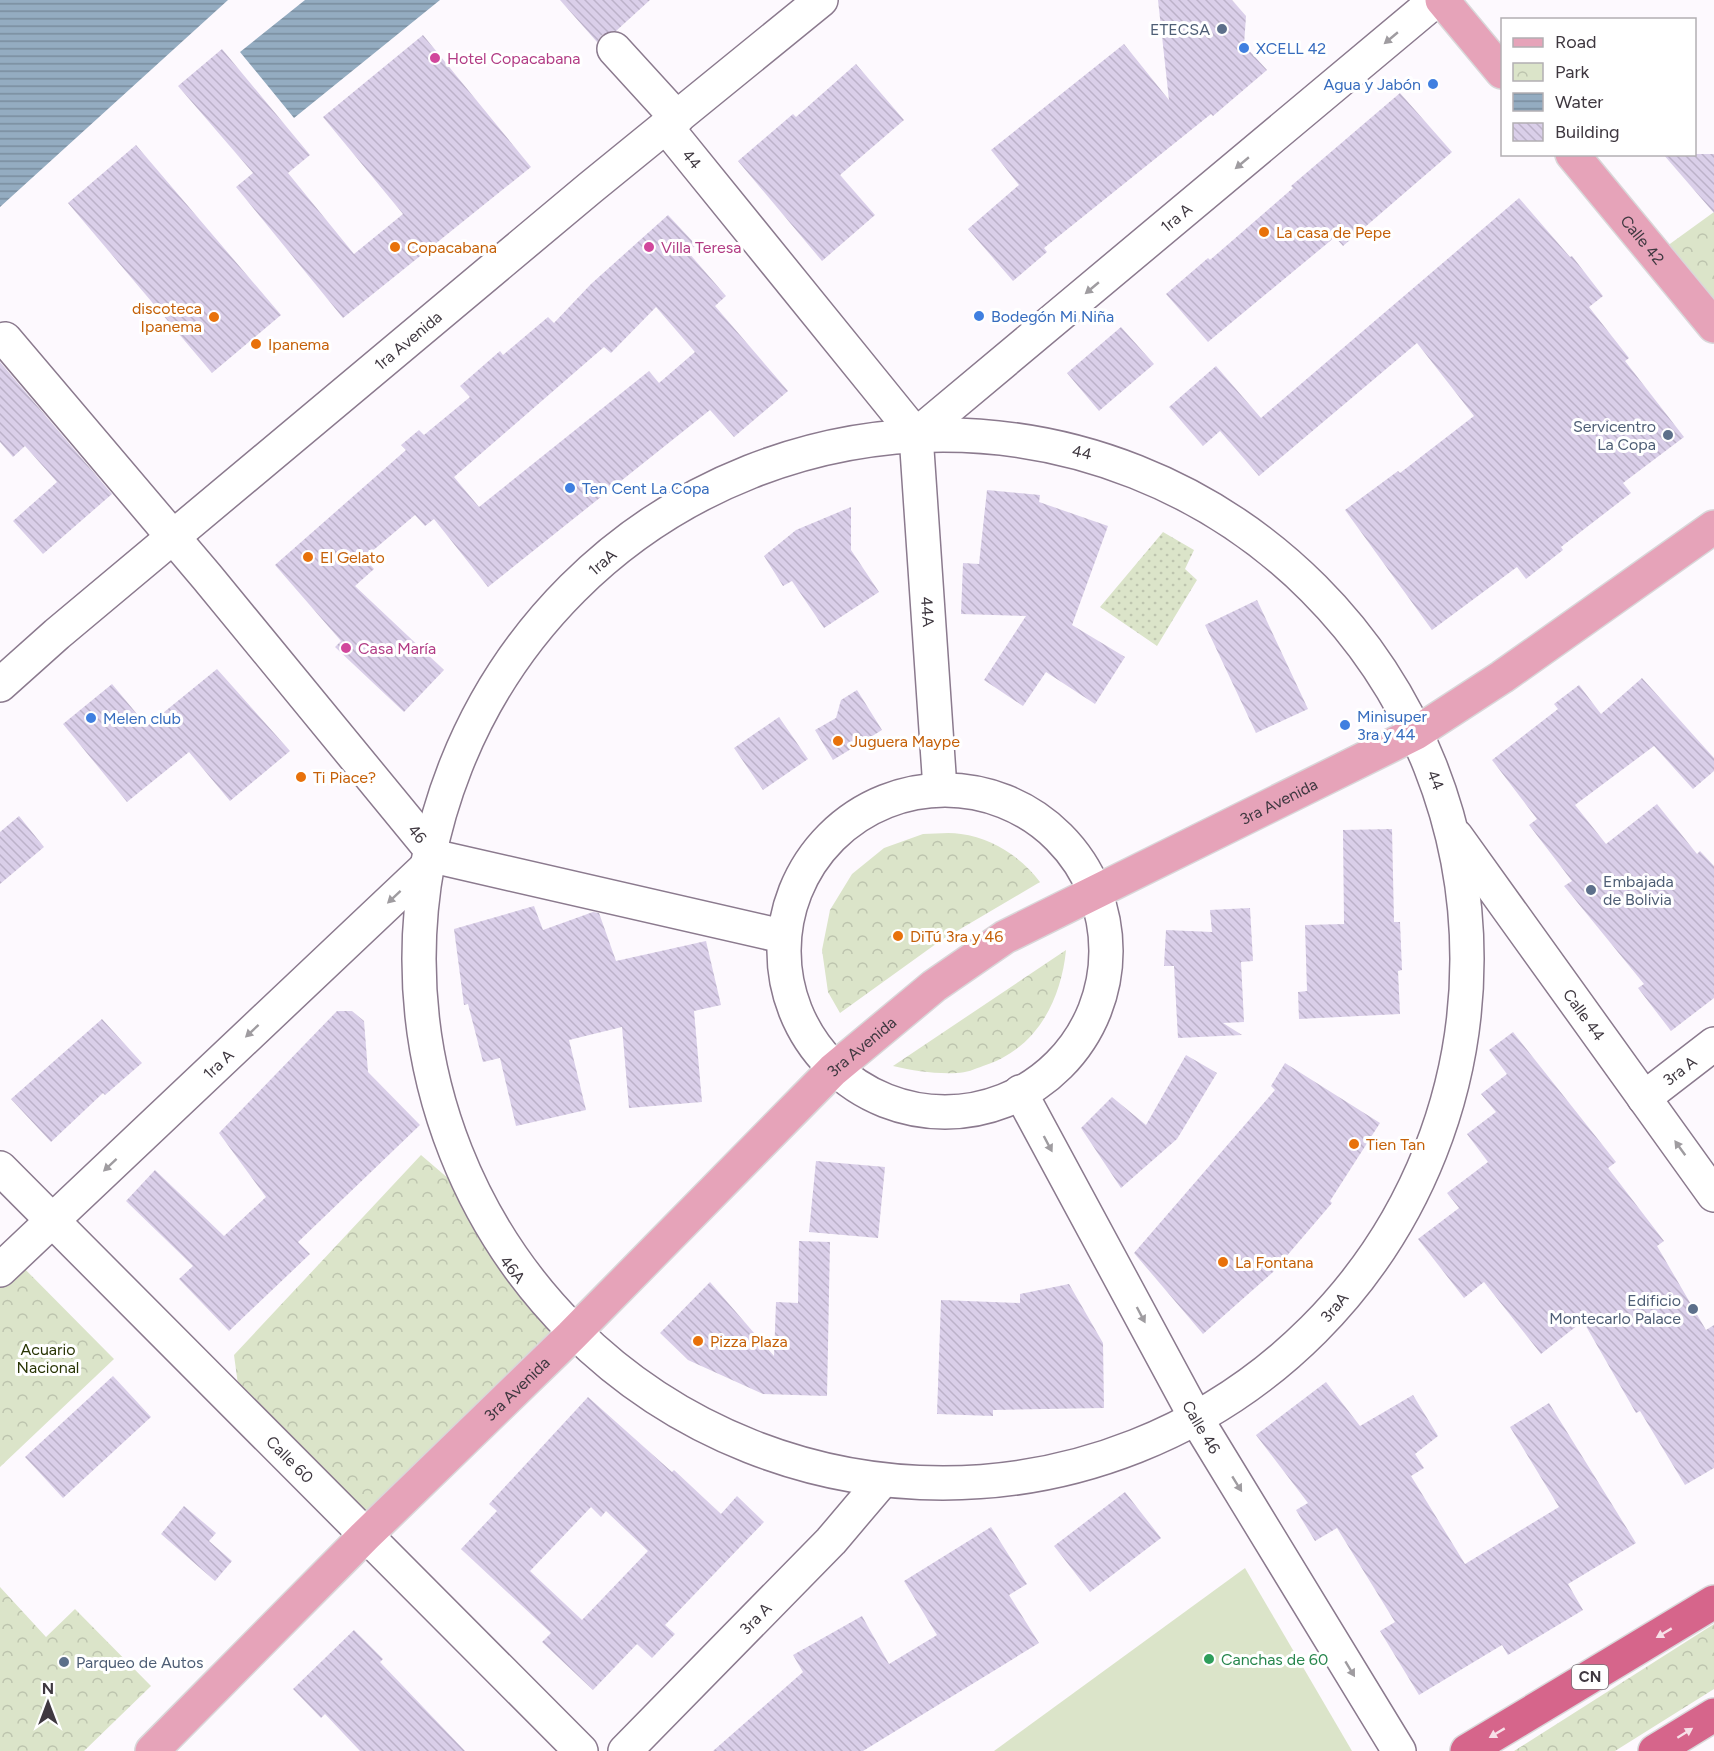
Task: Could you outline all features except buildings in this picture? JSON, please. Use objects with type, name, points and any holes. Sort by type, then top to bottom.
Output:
[{"type":"highway","name":"CN","points":[[1467,1751],[1714,1602]]},
{"type":"highway","points":[[1655,1751],[1714,1714]]},
{"type":"main road","points":[[1442,0],[1501,70]]},
{"type":"main road","name":"Calle 42","points":[[1574,156],[1714,326]]},
{"type":"main road","name":"3ra Avenida","points":[[152,1751],[366,1535],[571,1336],[833,1070],[934,986],[1005,937],[1095,890],[1416,733],[1502,677],[1714,527]]},
{"type":"street","name":"1ra Avenida","points":[[0,685],[590,188],[821,0]]},
{"type":"street","name":"1ra A","points":[[916,435],[1436,0]]},
{"type":"street","name":"44","points":[[614,49],[916,435],[1020,438],[1109,458],[1214,504],[1297,566],[1365,643],[1416,733],[1439,784],[1456,836]]},
{"type":"street","name":"46","points":[[5,339],[173,537],[437,857],[782,936]]},
{"type":"street","name":"44A","points":[[916,435],[939,789]]},
{"type":"street","name":"1raA","points":[[437,857],[474,724],[549,608],[654,517],[779,458],[916,435]]},
{"type":"street","points":[[939,789],[996,797],[1035,816],[1068,845],[1095,890],[1105,922],[1107,965],[1097,1007],[1076,1045],[1046,1077],[1009,1099],[968,1110],[924,1111],[884,1100],[833,1070],[818,1052],[796,1016],[784,977],[782,936],[810,859],[838,828],[872,805],[912,792],[939,789]]},
{"type":"street","name":"Calle 44","points":[[1456,836],[1714,1195]]},
{"type":"street","name":"3raA","points":[[881,1482],[956,1485],[1040,1476],[1121,1454],[1197,1420],[1300,1346],[1382,1250],[1439,1137],[1467,1015],[1456,836]]},
{"type":"street","name":"1ra A","points":[[0,1270],[437,857]]},
{"type":"street","name":"46A","points":[[437,857],[420,941],[418,1016],[433,1111],[463,1191],[478,1218],[524,1284],[571,1336],[655,1394],[760,1447],[881,1482]]},
{"type":"street","name":"3ra A","points":[[1644,1098],[1714,1044]]},
{"type":"street","name":"Calle 46","points":[[1020,1092],[1197,1420],[1399,1751]]},
{"type":"street","name":"Calle 60","points":[[0,1168],[581,1751]]},
{"type":"street","name":"3ra A","points":[[625,1751],[831,1541],[881,1482]]},
{"type":"green space","points":[[1714,212],[1714,326],[1656,254]]},
{"type":"green space","points":[[1163,532],[1194,550],[1185,569],[1197,580],[1157,646],[1100,607]]},
{"type":"green space","points":[[956,833],[984,840],[1016,857],[1040,882],[940,941],[840,1013],[828,992],[822,950],[830,910],[852,874],[884,848],[923,834]]},
{"type":"green space","points":[[1066,950],[1058,988],[1042,1022],[1031,1036],[1001,1059],[960,1073],[925,1072],[893,1066]]},
{"type":"green space","points":[[421,1155],[463,1191],[494,1244],[571,1336],[366,1535],[241,1407],[234,1355]]},
{"type":"green space","name":"Acuario Nacional","points":[[7,1251],[114,1359],[0,1467],[0,1257]]},
{"type":"green space","name":"Canchas de 60","points":[[1245,1568],[1352,1751],[994,1751]]},
{"type":"green space","name":"Parqueo de Autos","points":[[0,1587],[46,1637],[75,1609],[151,1686],[84,1751],[0,1751]]},
{"type":"green space","points":[[1714,1624],[1714,1689],[1615,1751],[1514,1751]]},
{"type":"water","points":[[0,0],[228,0],[0,207]]},
{"type":"water","points":[[305,0],[440,0],[294,118],[240,52]]},
{"type":"place","name":"ETECSA","points":[[1222,29]]},
{"type":"place","name":"XCELL 42","points":[[1244,48]]},
{"type":"place","name":"Hotel Copacabana","points":[[435,58]]},
{"type":"place","name":"Agua y Jabón","points":[[1433,84]]},
{"type":"place","name":"La casa de Pepe","points":[[1264,232]]},
{"type":"place","name":"Copacabana","points":[[395,247]]},
{"type":"place","name":"Villa Teresa","points":[[649,247]]},
{"type":"place","name":"Bodegón Mi Niña","points":[[979,316]]},
{"type":"place","name":"discoteca Ipanema","points":[[214,317]]},
{"type":"place","name":"Ipanema","points":[[256,344]]},
{"type":"place","name":"Servicentro La Copa","points":[[1668,435]]},
{"type":"place","name":"Ten Cent La Copa","points":[[570,488]]},
{"type":"place","name":"El Gelato","points":[[308,557]]},
{"type":"place","name":"Casa María","points":[[346,648]]},
{"type":"place","name":"Melen club","points":[[91,718]]},
{"type":"place","name":"Minisuper 3ra y 44","points":[[1345,725]]},
{"type":"place","name":"Juguera Maype","points":[[838,741]]},
{"type":"place","name":"Ti Piace?","points":[[301,777]]},
{"type":"place","name":"Embajada de Bolivia","points":[[1591,890]]},
{"type":"place","name":"DiTú 3ra y 46","points":[[898,936]]},
{"type":"place","name":"Tien Tan","points":[[1354,1144]]},
{"type":"place","name":"La Fontana","points":[[1223,1262]]},
{"type":"place","name":"Edificio Montecarlo Palace","points":[[1693,1309]]},
{"type":"place","name":"Pizza Plaza","points":[[698,1341]]},
{"type":"place","name":"Canchas de 60","points":[[1209,1659]]},
{"type":"place","name":"Parqueo de Autos","points":[[64,1662]]}]
